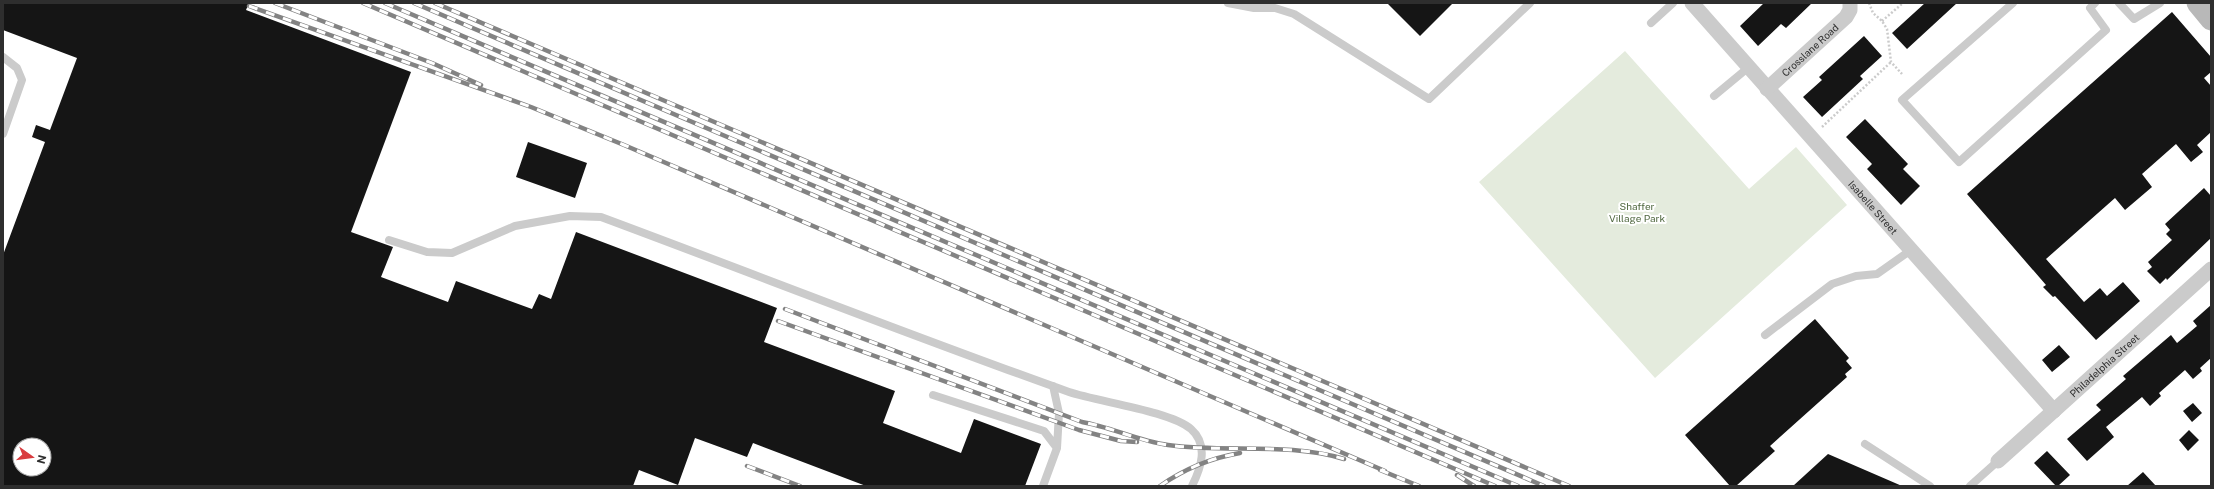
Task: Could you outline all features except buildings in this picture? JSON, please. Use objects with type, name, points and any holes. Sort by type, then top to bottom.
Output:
[{"type":"street","name":"Isabelle Street","points":[[1692,3],[2054,411]]},
{"type":"street","points":[[2197,3],[2211,20]]},
{"type":"street","name":"Crosslane Road","points":[[1767,89],[1846,17],[1850,6]]},
{"type":"street","name":"Philadelphia Street","points":[[1998,461],[2211,269]]},
{"type":"lane","points":[[1228,3],[1254,8],[1275,8],[1294,14],[1429,99],[1530,3]]},
{"type":"lane","points":[[1651,23],[1673,3]]},
{"type":"lane","points":[[2013,3],[1902,100],[1959,162],[2106,30],[2090,8],[2096,3]]},
{"type":"lane","points":[[2119,3],[2134,19],[2160,3]]},
{"type":"lane","points":[[3,57],[17,68],[22,80],[3,134]]},
{"type":"lane","points":[[1714,96],[1749,67]]},
{"type":"lane","points":[[389,240],[427,252],[452,253],[494,233],[515,226],[570,216],[601,217],[840,306],[930,342],[1053,386],[1090,399],[1168,417],[1181,422],[1192,429],[1202,448],[1201,464],[1192,486]]},
{"type":"lane","points":[[1765,335],[1832,284],[1856,276],[1877,274],[1911,250]]},
{"type":"lane","points":[[1043,486],[1057,448],[1059,413],[1053,386]]},
{"type":"lane","points":[[932,395],[1044,431],[1057,448]]},
{"type":"lane","points":[[1865,444],[1930,486]]},
{"type":"lane","points":[[1970,486],[1998,461]]},
{"type":"path","points":[[1869,3],[1873,13],[1882,21],[1887,29],[1891,62],[1902,74]]},
{"type":"path","points":[[1882,21],[1903,3]]},
{"type":"path","points":[[1822,127],[1891,62]]},
{"type":"green space","name":"Shaffer Village Park","points":[[1625,51],[1749,189],[1796,147],[1847,205],[1655,378],[1479,182]]},
{"type":"railway","points":[[275,3],[432,63],[481,85]]},
{"type":"railway","points":[[363,3],[1495,486]]},
{"type":"railway","points":[[385,3],[1518,486]]},
{"type":"railway","points":[[414,3],[1544,486]]},
{"type":"railway","points":[[435,3],[1569,486]]},
{"type":"railway","points":[[249,6],[531,107],[624,145],[1385,471]]},
{"type":"railway","points":[[785,309],[1082,422],[1157,443],[1190,447],[1279,449],[1323,454],[1344,459]]},
{"type":"railway","points":[[778,321],[1079,430],[1121,441],[1137,442]]},
{"type":"railway","points":[[1160,486],[1188,469],[1208,461],[1240,453]]},
{"type":"railway","points":[[747,466],[800,486]]},
{"type":"railway","points":[[1380,470],[1419,486]]},
{"type":"railway","points":[[1457,475],[1474,486]]}]
